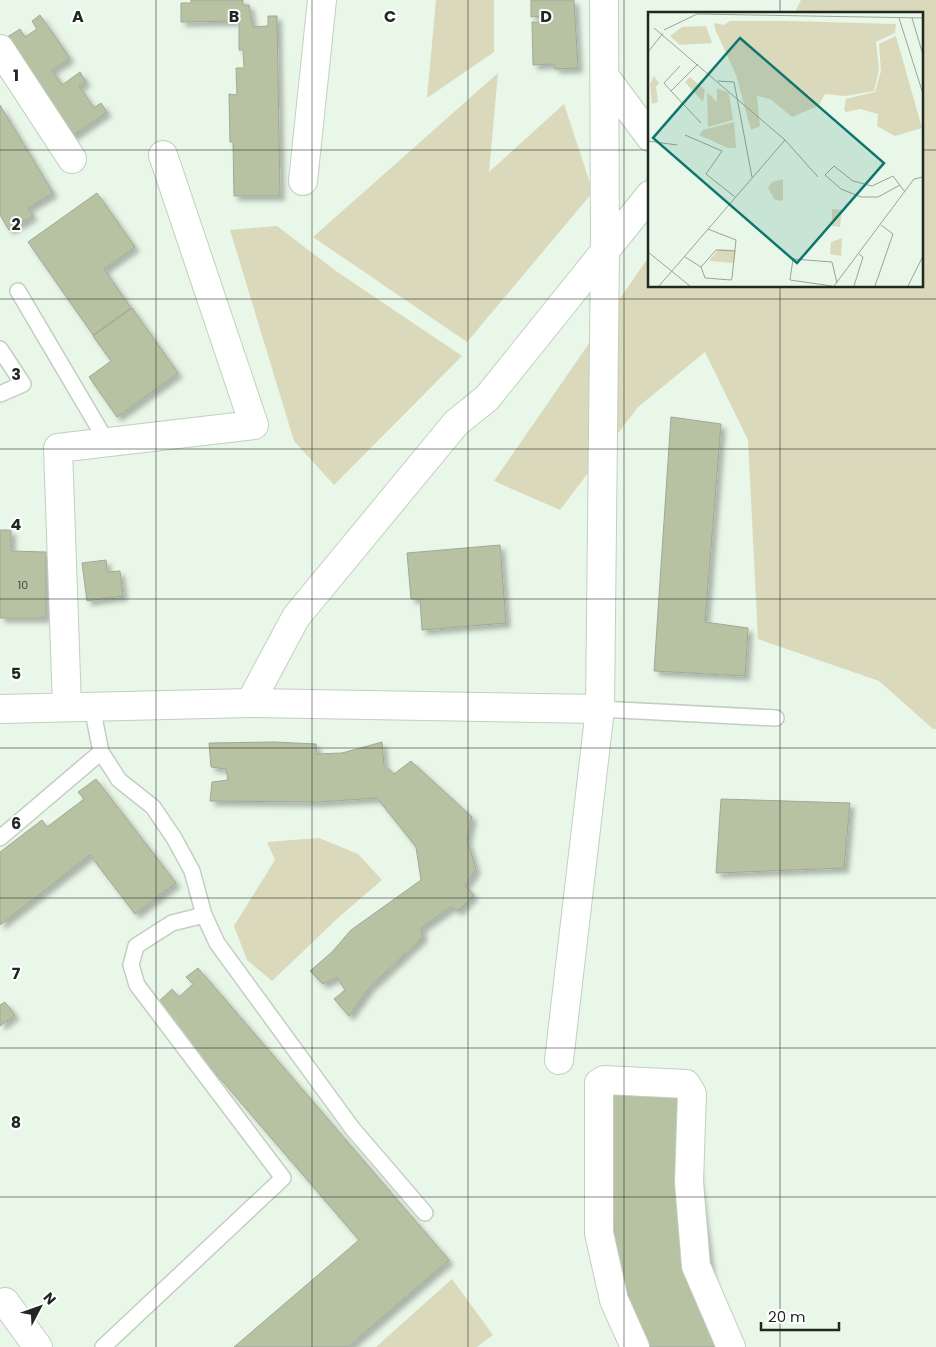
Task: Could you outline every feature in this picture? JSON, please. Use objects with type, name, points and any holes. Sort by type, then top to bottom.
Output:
[{"type":"street","points":[[303,181],[322,0]]},
{"type":"street","points":[[558,1060],[600,709],[606,78],[604,0]]},
{"type":"street","points":[[0,49],[72,159]]},
{"type":"street","points":[[606,78],[648,134]]},
{"type":"street","points":[[80,707],[58,448],[254,425],[163,155]]},
{"type":"street","points":[[250,703],[296,617],[456,423],[487,398],[648,197]]},
{"type":"street","points":[[0,709],[250,703],[600,709]]},
{"type":"street","points":[[635,1347],[614,1300],[599,1233],[599,1083],[604,1080],[686,1084],[692,1094],[689,1182],[696,1266],[731,1347]]},
{"type":"street","points":[[0,1305],[5,1302],[38,1347]]},
{"type":"lane","points":[[18,291],[108,442]]},
{"type":"lane","points":[[0,349],[24,384],[0,394]]},
{"type":"lane","points":[[80,707],[101,752],[119,780],[153,807],[174,838],[192,871],[204,915],[216,942],[352,1128],[425,1213]]},
{"type":"lane","points":[[600,709],[776,718]]},
{"type":"lane","points":[[0,838],[101,752]]},
{"type":"lane","points":[[103,1347],[283,1178],[137,985],[131,965],[136,946],[172,923],[204,915]]},
{"type":"green space","points":[[436,0],[494,0],[494,52],[427,98]]},
{"type":"green space","points":[[801,0],[936,0],[936,729],[933,729],[879,681],[758,639],[748,440],[705,352],[638,407],[560,510],[494,481],[648,258],[648,288],[924,288],[924,12],[795,12]]},
{"type":"green space","points":[[498,73],[489,172],[564,104],[593,192],[467,342],[313,237]]},
{"type":"green space","points":[[277,226],[336,271],[462,356],[334,485],[294,441],[230,230]]},
{"type":"green space","points":[[319,838],[358,854],[382,880],[339,917],[272,981],[247,960],[234,926],[275,860],[267,842]]},
{"type":"green space","points":[[452,1279],[493,1335],[477,1347],[376,1347]]},
{"type":"building","points":[[191,0],[243,0],[243,5],[249,5],[253,27],[268,26],[268,16],[277,16],[280,196],[234,196],[233,142],[230,142],[229,94],[237,95],[236,68],[244,68],[243,50],[239,50],[239,21],[181,22],[181,3],[191,3]]},
{"type":"building","points":[[531,0],[574,0],[578,68],[555,69],[554,64],[533,65],[532,22],[541,22],[541,16],[531,17]]},
{"type":"building","points":[[40,15],[70,58],[52,70],[62,85],[80,72],[86,82],[79,86],[94,108],[101,103],[107,112],[71,137],[4,39],[20,29],[25,37],[37,29],[32,21]]},
{"type":"building","points":[[0,105],[53,193],[28,208],[33,216],[9,230],[0,215]]},
{"type":"building","points":[[97,193],[135,247],[104,269],[131,308],[93,335],[28,242]]},
{"type":"building","points":[[132,308],[178,373],[117,417],[89,377],[111,361],[93,336]]},
{"type":"building","points":[[671,417],[721,424],[705,622],[748,628],[745,676],[654,671]]},
{"type":"building","points":[[0,530],[11,530],[11,551],[46,552],[46,618],[0,618]]},
{"type":"building","points":[[500,545],[506,623],[422,630],[420,599],[411,599],[407,553]]},
{"type":"building","points":[[106,560],[107,572],[120,571],[123,596],[87,601],[82,563]]},
{"type":"building","points":[[274,742],[316,744],[317,754],[342,753],[382,742],[384,765],[394,774],[411,761],[472,817],[467,840],[476,869],[465,886],[474,895],[458,911],[451,907],[421,928],[423,937],[369,988],[349,1016],[334,999],[345,990],[337,977],[323,984],[310,971],[332,952],[351,930],[421,880],[416,847],[377,798],[318,802],[210,801],[212,782],[228,780],[226,769],[211,767],[209,743]]},
{"type":"building","points":[[96,779],[176,883],[135,914],[90,855],[0,925],[0,852],[42,820],[47,827],[84,799],[78,792]]},
{"type":"building","points":[[721,799],[850,803],[844,868],[716,873]]},
{"type":"building","points":[[198,968],[449,1260],[348,1347],[234,1347],[359,1240],[156,1004],[172,989],[179,997],[193,984],[186,977]]},
{"type":"building","points":[[5,1002],[15,1015],[0,1026],[0,1005]]},
{"type":"building","points":[[605,1084],[686,1090],[721,1347],[644,1347],[641,1342],[615,1245]]}]
